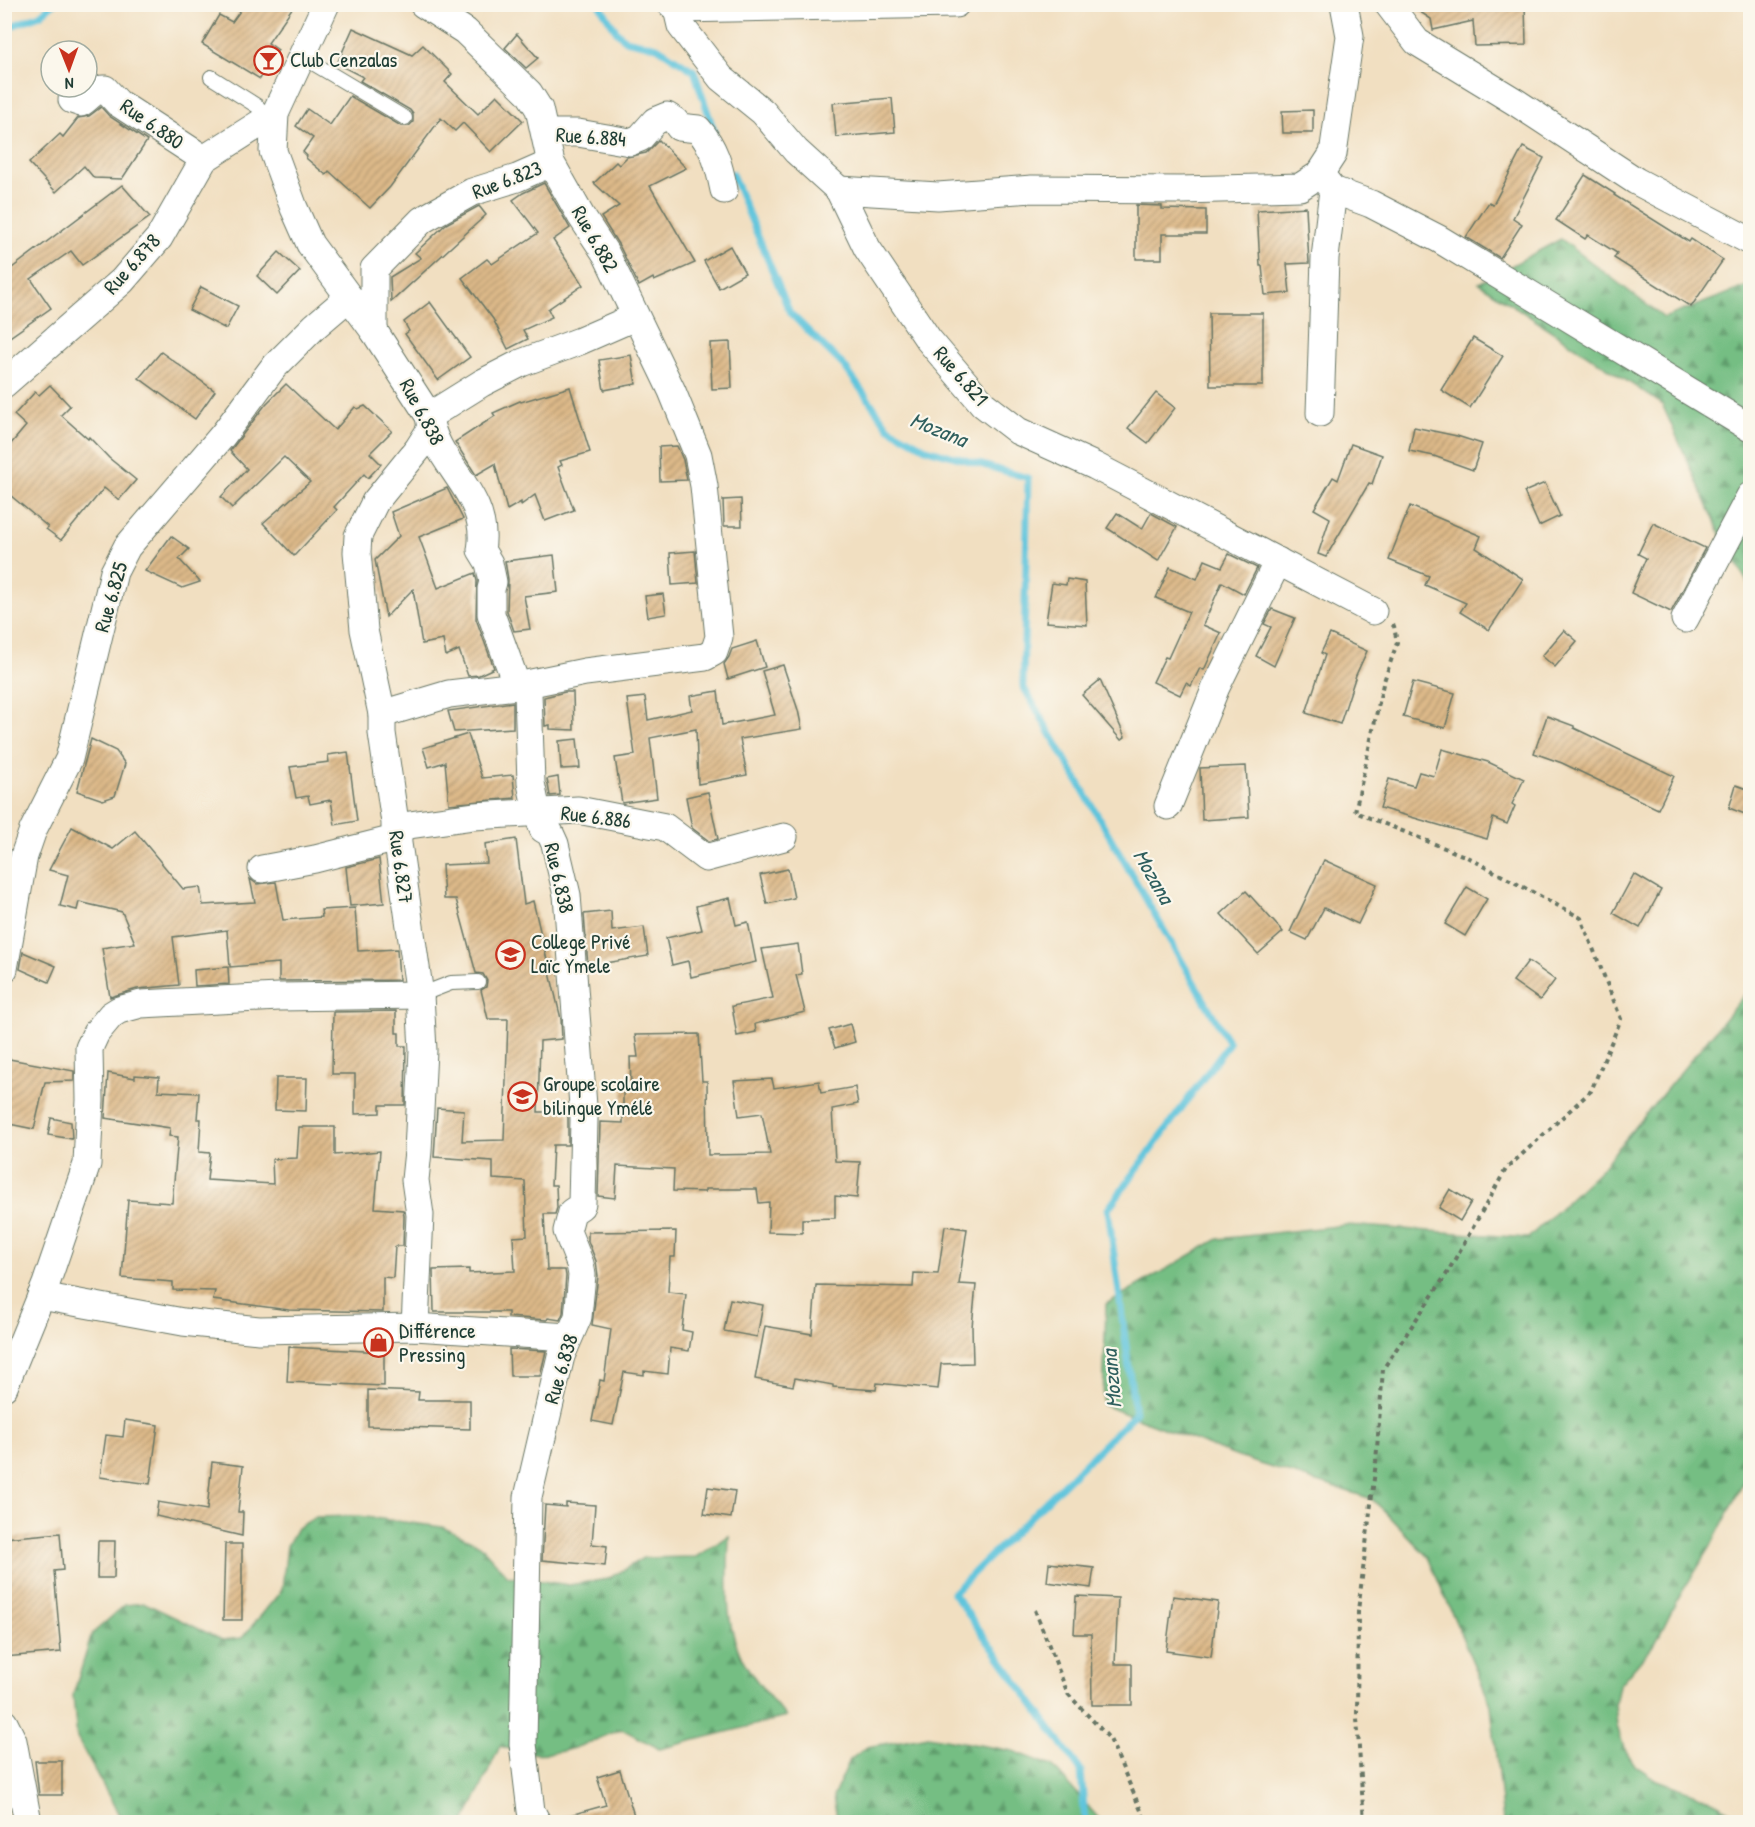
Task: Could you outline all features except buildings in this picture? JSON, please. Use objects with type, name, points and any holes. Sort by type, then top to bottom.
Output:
[{"type":"street","name":"Rue 6.838","points":[[326,4],[271,116],[273,151],[310,244],[374,331],[430,423],[478,511],[482,543],[480,550],[489,563],[493,582],[491,614],[517,686],[523,687],[528,693],[531,783],[543,829],[550,833],[555,844],[567,895],[584,1108],[582,1203],[572,1212],[567,1231],[582,1275],[578,1317],[561,1356],[528,1497],[523,1744],[531,1811],[537,1822]]},
{"type":"street","name":"Rue 6.823","points":[[374,331],[374,268],[422,220],[472,192],[517,178],[552,163],[539,109],[529,93],[465,31],[423,4]]},
{"type":"street","points":[[674,7],[956,4]]},
{"type":"street","points":[[1320,413],[1326,182],[1333,154],[1350,36],[1344,4]]},
{"type":"street","points":[[1388,4],[1417,42],[1514,101],[1636,181],[1750,241]]},
{"type":"street","name":"Rue 6.821","points":[[674,7],[681,27],[721,78],[763,112],[796,151],[839,190],[867,248],[928,339],[983,404],[1018,431],[1095,466],[1373,611]]},
{"type":"street","name":"Rue 6.880","points":[[72,100],[81,103],[94,92],[105,89],[118,103],[204,159]]},
{"type":"street","name":"Rue 6.878","points":[[4,384],[122,280],[159,238],[204,159],[271,116]]},
{"type":"street","name":"Rue 6.884","points":[[545,134],[578,133],[630,142],[640,138],[655,121],[668,116],[679,127],[698,129],[710,142],[724,190]]},
{"type":"street","name":"Rue 6.882","points":[[382,714],[449,694],[517,686],[585,672],[705,657],[714,652],[719,637],[704,486],[698,455],[672,391],[606,254],[581,216],[552,163]]},
{"type":"street","points":[[839,190],[938,196],[1032,189],[1181,190],[1300,187],[1326,182],[1439,239],[1750,428]]},
{"type":"street","name":"Rue 6.825","points":[[4,969],[24,856],[33,830],[69,759],[114,572],[127,547],[223,435],[273,368],[315,326],[349,297]]},
{"type":"street","points":[[430,423],[482,383],[521,363],[635,317]]},
{"type":"street","name":"Rue 6.827","points":[[415,1327],[420,1215],[415,1180],[423,1050],[420,995],[382,733],[382,714],[364,630],[357,552],[358,536],[375,502],[418,449],[430,423]]},
{"type":"street","points":[[1685,619],[1750,496]]},
{"type":"street","points":[[1168,806],[1216,687],[1278,561]]},
{"type":"street","name":"Rue 6.886","points":[[262,869],[315,859],[397,833],[474,816],[537,812],[578,810],[665,827],[706,858],[784,837]]},
{"type":"street","points":[[4,1387],[42,1296],[87,1164],[90,1100],[89,1048],[96,1033],[111,1016],[119,1010],[141,1004],[279,997],[420,995]]},
{"type":"street","points":[[42,1296],[183,1322],[259,1330],[415,1327],[568,1337]]},
{"type":"street","points":[[4,1723],[13,1741],[28,1822]]},
{"type":"lane","points":[[301,56],[405,118]]},
{"type":"lane","points":[[211,77],[271,116]]},
{"type":"lane","points":[[420,995],[451,984],[478,982]]},
{"type":"path","points":[[1364,1822],[1357,1718],[1358,1611],[1376,1462],[1383,1369],[1446,1275],[1506,1169],[1591,1091],[1622,1019],[1581,918],[1467,857],[1355,812],[1383,684],[1397,643],[1394,626],[1373,611]]},
{"type":"path","points":[[1035,1610],[1068,1694],[1110,1739],[1146,1822]]},
{"type":"green space","points":[[1561,239],[1664,318],[1750,285],[1750,587],[1721,535],[1662,404],[1479,283]]},
{"type":"green space","points":[[1750,988],[1750,1469],[1710,1548],[1677,1600],[1656,1642],[1619,1685],[1615,1704],[1617,1726],[1624,1748],[1635,1765],[1655,1779],[1706,1798],[1750,1822],[1503,1822],[1491,1705],[1428,1557],[1372,1499],[1238,1457],[1103,1405],[1106,1304],[1218,1239],[1346,1225],[1528,1238],[1600,1170]]},
{"type":"green space","points":[[358,1516],[442,1527],[480,1545],[508,1576],[569,1585],[608,1579],[643,1558],[696,1557],[729,1536],[728,1603],[739,1652],[747,1667],[786,1717],[660,1749],[622,1729],[563,1751],[533,1753],[500,1746],[465,1822],[123,1822],[77,1738],[73,1695],[92,1634],[125,1605],[145,1603],[222,1640],[242,1638],[282,1590],[287,1546],[297,1528],[316,1517]]},
{"type":"green space","points":[[928,1736],[1013,1751],[1052,1766],[1102,1822],[838,1822],[833,1797],[850,1760],[867,1747]]},
{"type":"waterway","points":[[4,29],[40,15],[53,4]]},
{"type":"waterway","name":"Mozana","points":[[599,4],[617,32],[625,40],[657,47],[694,71],[714,131]]},
{"type":"waterway","name":"Mozana","points":[[732,174],[790,313],[844,366],[889,428],[927,449],[1028,478],[1023,686],[1229,1043],[1108,1209],[1135,1414],[953,1593],[1081,1771],[1085,1822]]},
{"type":"place","name":"Club Cenzalas","points":[[269,60]]},
{"type":"place","name":"College Privé Laïc Ymele","points":[[510,954]]},
{"type":"place","name":"Groupe scolaire bilingue Ymélé","points":[[522,1096]]},
{"type":"place","name":"Différence Pressing","points":[[378,1343]]}]
